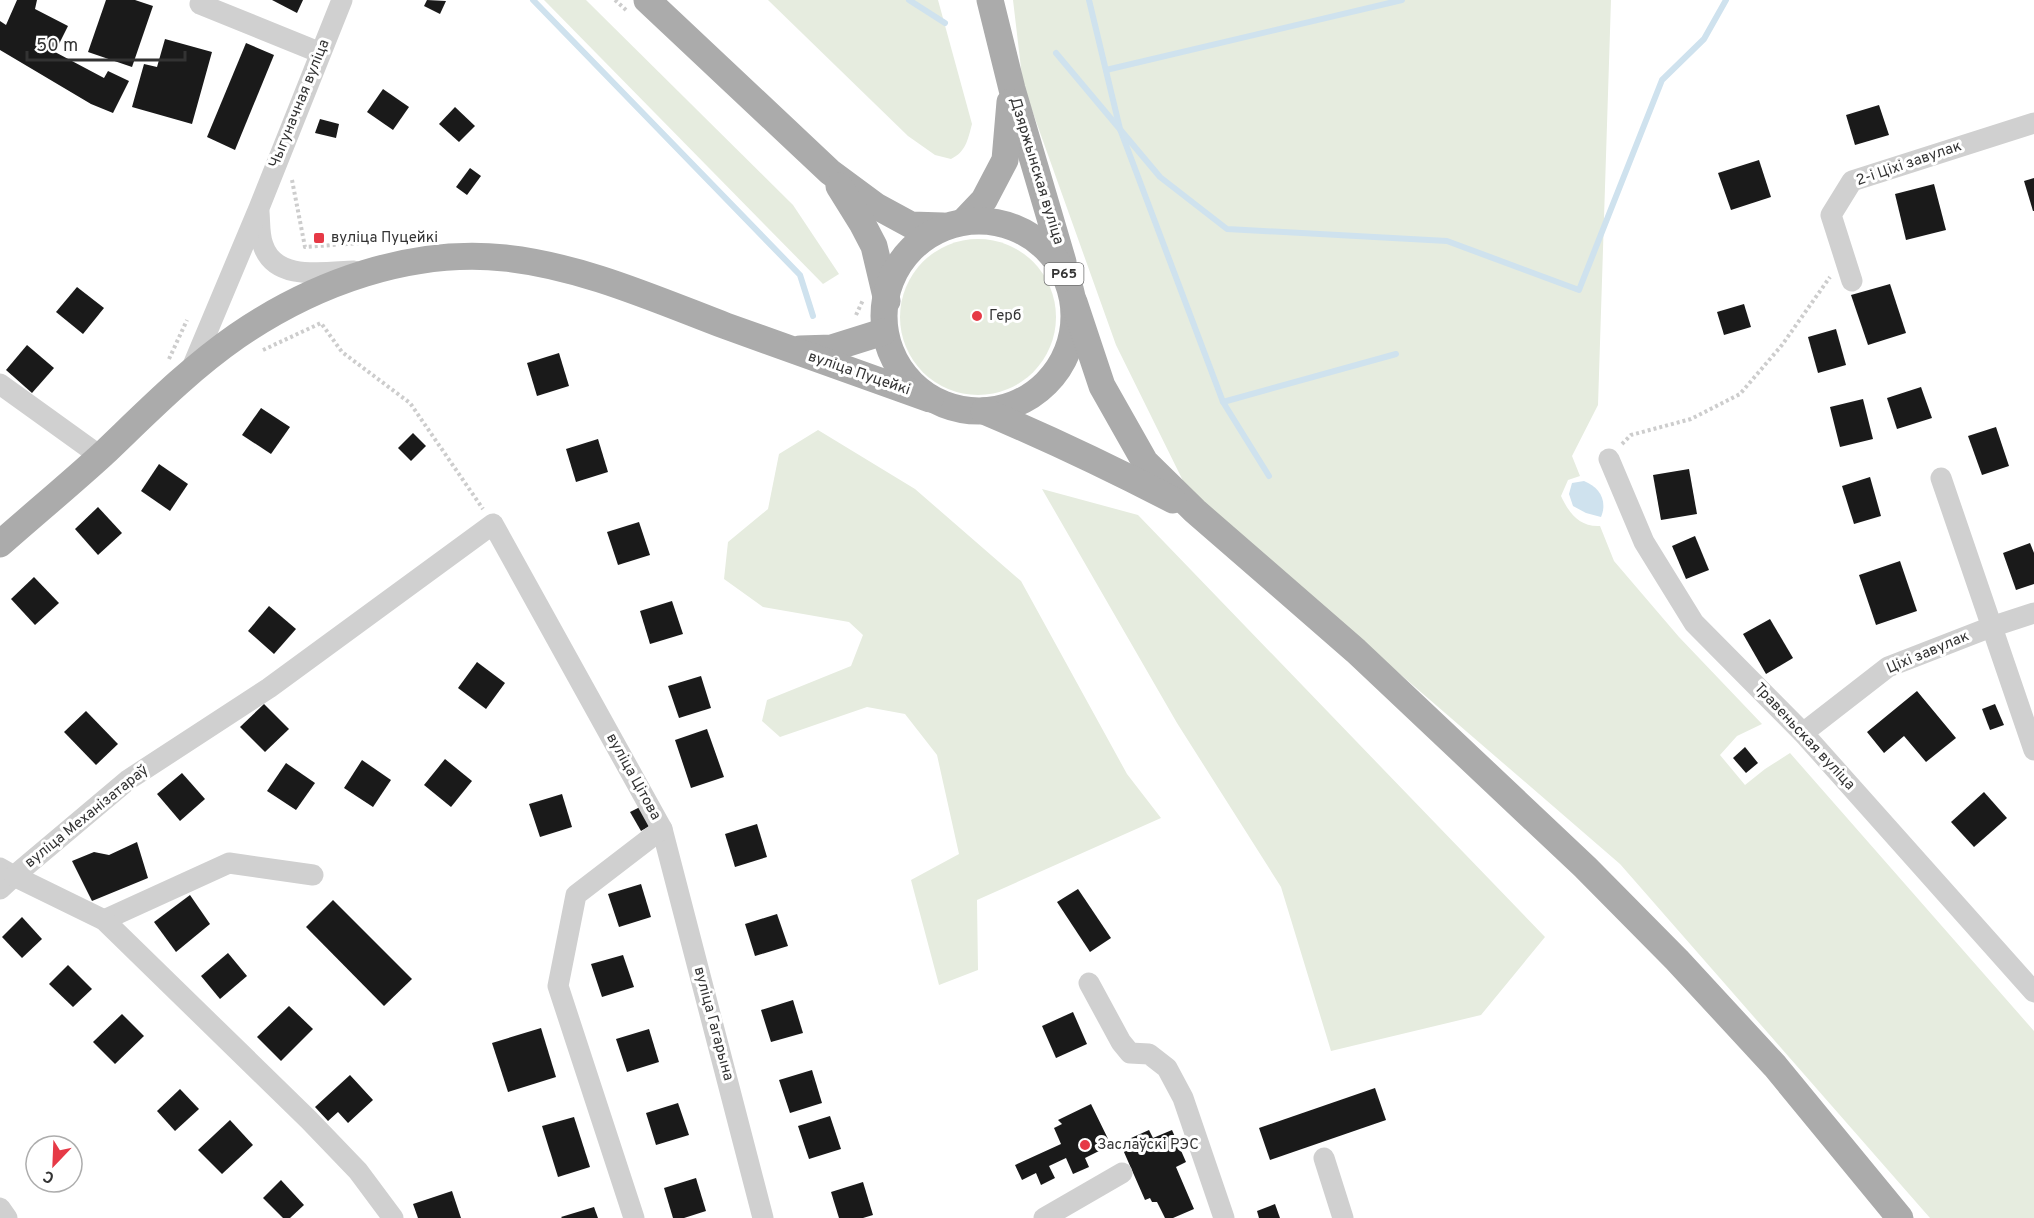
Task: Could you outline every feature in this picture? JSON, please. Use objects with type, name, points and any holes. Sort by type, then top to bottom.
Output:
[{"type":"main road","name":"Дзяржынская вуліца","points":[[990,0],[1012,89],[1072,295]]},
{"type":"main road","name":"Р65","points":[[639,7],[830,172],[876,206],[911,225],[992,220],[1018,228],[1041,242],[1059,263],[1072,295],[1074,329],[1066,354],[1053,377],[1033,395],[1010,406],[984,411],[956,409],[930,399],[908,381],[892,358],[883,332],[876,298],[874,246],[830,172]]},
{"type":"main road","name":"Дзяржынская вуліца","points":[[954,223],[984,200],[1005,160],[1012,89]]},
{"type":"main road","name":"Р65","points":[[876,298],[897,275],[921,238],[954,223]]},
{"type":"main road","name":"вуліца Пуцейкі","points":[[0,544],[100,456],[178,369],[286,307],[326,287],[372,270],[419,261],[467,257],[505,258],[552,267],[600,280],[930,399]]},
{"type":"main road","points":[[1072,295],[1102,386],[1145,462],[1195,512],[1356,651],[1585,867],[1677,960],[1775,1066],[1900,1218]]},
{"type":"main road","name":"вуліца Пуцейкі","points":[[789,350],[832,348],[883,332]]},
{"type":"main road","points":[[984,411],[1113,469],[1195,512]]},
{"type":"street","points":[[201,0],[201,4],[321,51]]},
{"type":"street","name":"Чыгуначная вуліца","points":[[178,369],[259,208],[342,0]]},
{"type":"street","name":"2-і Ціхі завулак","points":[[1852,281],[1831,215],[1852,180],[2034,123]]},
{"type":"street","points":[[259,208],[262,243],[268,256],[279,266],[310,273],[372,270]]},
{"type":"street","points":[[0,384],[100,456]]},
{"type":"street","name":"Травеньская вуліца","points":[[1609,459],[1644,542],[1694,623],[1803,733],[2034,992]]},
{"type":"street","points":[[1941,478],[2034,750]]},
{"type":"street","name":"вуліца Цітова","points":[[493,524],[662,829],[576,896],[558,986],[634,1218]]},
{"type":"street","name":"вуліца Механізатараў","points":[[393,1218],[358,1171],[317,1128],[104,920],[5,878],[128,780],[269,687],[493,524]]},
{"type":"street","name":"Ціхі завулак","points":[[1803,733],[1888,667],[1991,627],[2034,614]]},
{"type":"street","name":"вуліца Гагарына","points":[[662,829],[764,1218]]},
{"type":"street","points":[[104,920],[229,863],[313,875]]},
{"type":"street","points":[[1089,982],[1121,1042],[1130,1053],[1149,1054],[1167,1068],[1183,1098],[1224,1218]]},
{"type":"street","points":[[1324,1158],[1343,1218]]},
{"type":"street","points":[[1044,1218],[1122,1173]]},
{"type":"street","points":[[0,1208],[7,1218]]},
{"type":"path","points":[[615,0],[639,7]]},
{"type":"path","points":[[273,170],[291,176],[305,247],[388,241]]},
{"type":"path","points":[[1609,459],[1631,435],[1691,420],[1740,394],[1782,345],[1845,257]]},
{"type":"path","points":[[854,320],[876,298]]},
{"type":"path","points":[[178,369],[189,315]]},
{"type":"path","points":[[324,329],[342,352],[410,403],[493,524]]},
{"type":"shaded area","points":[[544,0],[586,0],[793,205],[839,274],[823,284]]},
{"type":"shaded area","points":[[768,0],[938,0],[972,124],[968,140],[960,153],[951,159],[935,155],[908,136]]},
{"type":"shaded area","points":[[1013,0],[1611,0],[1598,405],[1572,456],[1580,476],[1568,480],[1561,496],[1576,518],[1586,524],[1600,526],[1614,561],[1679,637],[1762,724],[1737,736],[1720,755],[1745,785],[1790,753],[2034,1031],[2034,1218],[1930,1218],[1620,864],[1188,491],[1116,345],[1023,85]]},
{"type":"shaded area","points":[[978,239],[993,240],[1008,245],[1033,262],[1050,287],[1055,302],[1055,332],[1050,347],[1033,372],[1008,389],[993,394],[978,395],[963,394],[948,389],[923,372],[906,347],[901,332],[900,317],[901,302],[906,287],[923,262],[948,245],[963,240]]},
{"type":"shaded area","points":[[818,430],[915,489],[1021,581],[1127,774],[1161,818],[977,900],[978,970],[939,985],[911,880],[959,854],[937,755],[905,714],[867,707],[780,737],[762,721],[767,700],[851,666],[863,635],[849,622],[763,607],[724,579],[728,542],[768,509],[779,454]]},
{"type":"shaded area","points":[[1042,489],[1138,515],[1545,937],[1481,1015],[1331,1051],[1281,887],[1177,723]]},
{"type":"water","points":[[1584,481],[1601,495],[1603,511],[1601,517],[1573,506],[1569,494],[1572,483]]},
{"type":"building","points":[[17,0],[37,0],[35,9],[68,26],[55,52],[104,78],[108,71],[129,81],[113,113],[91,104],[0,50],[0,21],[6,25]]},
{"type":"building","points":[[106,0],[135,0],[153,6],[132,67],[88,52]]},
{"type":"building","points":[[272,0],[303,0],[297,13]]},
{"type":"building","points":[[427,0],[446,1],[440,14],[424,6]]},
{"type":"building","points":[[165,39],[212,52],[192,124],[132,107],[144,64],[157,67]]},
{"type":"building","points":[[246,43],[274,55],[235,150],[207,137]]},
{"type":"building","points":[[383,89],[409,107],[393,130],[367,112]]},
{"type":"building","points":[[1879,105],[1889,135],[1855,145],[1846,115]]},
{"type":"building","points":[[455,107],[475,126],[459,142],[439,124]]},
{"type":"building","points":[[320,119],[339,124],[336,138],[315,133]]},
{"type":"building","points":[[1759,160],[1771,197],[1731,210],[1718,173]]},
{"type":"building","points":[[470,168],[481,176],[467,195],[456,187]]},
{"type":"building","points":[[2034,178],[2034,211],[2033,211],[2024,181]]},
{"type":"building","points":[[1934,184],[1946,230],[1906,240],[1895,194]]},
{"type":"building","points":[[1890,284],[1906,333],[1868,345],[1851,295]]},
{"type":"building","points":[[77,287],[104,308],[83,334],[56,312]]},
{"type":"building","points":[[1744,304],[1751,327],[1724,335],[1717,312]]},
{"type":"building","points":[[1836,329],[1846,365],[1818,373],[1808,337]]},
{"type":"building","points":[[27,345],[54,368],[32,393],[6,370]]},
{"type":"building","points":[[559,353],[569,386],[537,396],[527,363]]},
{"type":"building","points":[[1921,387],[1932,418],[1897,429],[1887,398]]},
{"type":"building","points":[[1863,399],[1873,439],[1840,447],[1830,407]]},
{"type":"building","points":[[261,408],[290,427],[271,454],[242,435]]},
{"type":"building","points":[[1996,427],[2009,466],[1982,475],[1968,436]]},
{"type":"building","points":[[413,433],[426,446],[411,461],[398,448]]},
{"type":"building","points":[[598,439],[608,472],[576,482],[566,449]]},
{"type":"building","points":[[159,464],[188,484],[170,511],[141,491]]},
{"type":"building","points":[[1689,469],[1697,514],[1661,520],[1653,475]]},
{"type":"building","points":[[1870,477],[1881,516],[1854,524],[1842,486]]},
{"type":"building","points":[[98,507],[122,533],[98,555],[75,529]]},
{"type":"building","points":[[639,522],[650,555],[618,565],[607,532]]},
{"type":"building","points":[[1695,536],[1709,570],[1686,579],[1672,546]]},
{"type":"building","points":[[2030,543],[2034,553],[2034,584],[2016,590],[2003,553]]},
{"type":"building","points":[[1900,561],[1917,611],[1876,625],[1859,575]]},
{"type":"building","points":[[34,577],[59,603],[35,625],[11,599]]},
{"type":"building","points":[[672,601],[683,634],[650,644],[640,611]]},
{"type":"building","points":[[269,606],[296,629],[274,654],[248,631]]},
{"type":"building","points":[[1770,619],[1793,658],[1766,674],[1743,634]]},
{"type":"building","points":[[477,662],[505,683],[486,709],[458,688]]},
{"type":"building","points":[[701,676],[711,708],[679,718],[668,686]]},
{"type":"building","points":[[1917,691],[1956,738],[1926,762],[1904,736],[1884,753],[1867,732]]},
{"type":"building","points":[[264,704],[289,729],[265,752],[240,727]]},
{"type":"building","points":[[1995,704],[2004,725],[1990,730],[1982,709]]},
{"type":"building","points":[[86,711],[118,744],[96,765],[64,732]]},
{"type":"building","points":[[707,729],[724,777],[691,788],[675,740]]},
{"type":"building","points":[[1745,747],[1758,763],[1746,773],[1733,758]]},
{"type":"building","points":[[445,759],[472,781],[451,807],[424,785]]},
{"type":"building","points":[[362,760],[391,780],[373,807],[344,788]]},
{"type":"building","points":[[286,763],[315,783],[296,810],[267,791]]},
{"type":"building","points":[[182,773],[205,799],[180,821],[157,794]]},
{"type":"building","points":[[1984,792],[2007,818],[1974,847],[1951,822]]},
{"type":"building","points":[[562,794],[572,827],[540,837],[529,804]]},
{"type":"building","points":[[642,806],[653,824],[641,831],[630,812]]},
{"type":"building","points":[[757,824],[767,857],[735,867],[725,834]]},
{"type":"building","points":[[137,842],[148,878],[92,901],[72,861],[94,852],[109,855]]},
{"type":"building","points":[[641,884],[651,917],[619,927],[608,894]]},
{"type":"building","points":[[1078,889],[1111,938],[1090,952],[1057,902]]},
{"type":"building","points":[[190,895],[210,924],[176,952],[154,922]]},
{"type":"building","points":[[333,900],[412,979],[384,1006],[306,927]]},
{"type":"building","points":[[777,914],[788,946],[755,956],[745,924]]},
{"type":"building","points":[[22,917],[42,939],[22,958],[2,937]]},
{"type":"building","points":[[228,953],[247,976],[220,999],[201,976]]},
{"type":"building","points":[[623,955],[634,987],[602,997],[591,964]]},
{"type":"building","points":[[68,965],[92,989],[73,1007],[49,984]]},
{"type":"building","points":[[793,1000],[803,1033],[771,1042],[761,1010]]},
{"type":"building","points":[[289,1006],[313,1029],[281,1061],[257,1037]]},
{"type":"building","points":[[1073,1012],[1087,1044],[1056,1058],[1042,1026]]},
{"type":"building","points":[[122,1014],[144,1036],[115,1064],[93,1042]]},
{"type":"building","points":[[541,1028],[556,1077],[508,1092],[492,1043]]},
{"type":"building","points":[[649,1029],[659,1062],[627,1072],[616,1039]]},
{"type":"building","points":[[812,1070],[822,1103],[790,1113],[779,1080]]},
{"type":"building","points":[[350,1075],[373,1100],[348,1123],[338,1112],[328,1121],[315,1107]]},
{"type":"building","points":[[1375,1088],[1386,1120],[1270,1160],[1259,1128]]},
{"type":"building","points":[[180,1089],[199,1109],[175,1131],[157,1111]]},
{"type":"building","points":[[678,1103],[689,1135],[656,1145],[646,1113]]},
{"type":"building","name":"Заслаўскі РЭС","points":[[1091,1104],[1111,1145],[1085,1158],[1089,1167],[1073,1174],[1066,1158],[1049,1166],[1055,1178],[1041,1185],[1036,1173],[1022,1180],[1015,1165],[1061,1144],[1054,1128],[1062,1124],[1058,1120]]},
{"type":"building","points":[[830,1116],[841,1149],[809,1159],[798,1126]]},
{"type":"building","points":[[574,1117],[590,1167],[558,1177],[542,1126]]},
{"type":"building","points":[[230,1120],[253,1145],[222,1174],[198,1150]]},
{"type":"building","points":[[1149,1130],[1153,1138],[1172,1130],[1186,1162],[1176,1167],[1194,1209],[1173,1218],[1165,1218],[1157,1202],[1152,1202],[1150,1198],[1145,1200],[1120,1143]]},
{"type":"building","points":[[696,1178],[706,1211],[684,1218],[673,1218],[664,1188]]},
{"type":"building","points":[[281,1180],[304,1205],[290,1218],[283,1218],[263,1198]]},
{"type":"building","points":[[863,1182],[873,1215],[863,1218],[839,1218],[831,1192]]},
{"type":"building","points":[[452,1191],[461,1218],[418,1218],[413,1204]]},
{"type":"building","points":[[1275,1204],[1280,1218],[1259,1218],[1257,1211]]},
{"type":"building","points":[[594,1207],[598,1218],[561,1217]]},
{"type":"waterway","points":[[533,0],[800,275],[813,316]]},
{"type":"waterway","points":[[909,0],[945,23]]},
{"type":"waterway","points":[[1089,0],[1120,129],[1223,402]]},
{"type":"waterway","points":[[1106,70],[1402,0]]},
{"type":"waterway","points":[[1056,53],[1160,177],[1227,229],[1447,241],[1579,290],[1662,80],[1704,39],[1726,0]]},
{"type":"waterway","points":[[1269,476],[1223,402],[1396,354]]},
{"type":"place","name":"вуліца Пуцейкі","points":[[319,238]]},
{"type":"place","name":"Герб","points":[[977,316]]},
{"type":"place","name":"Заслаўскі РЭС","points":[[1085,1145]]}]
